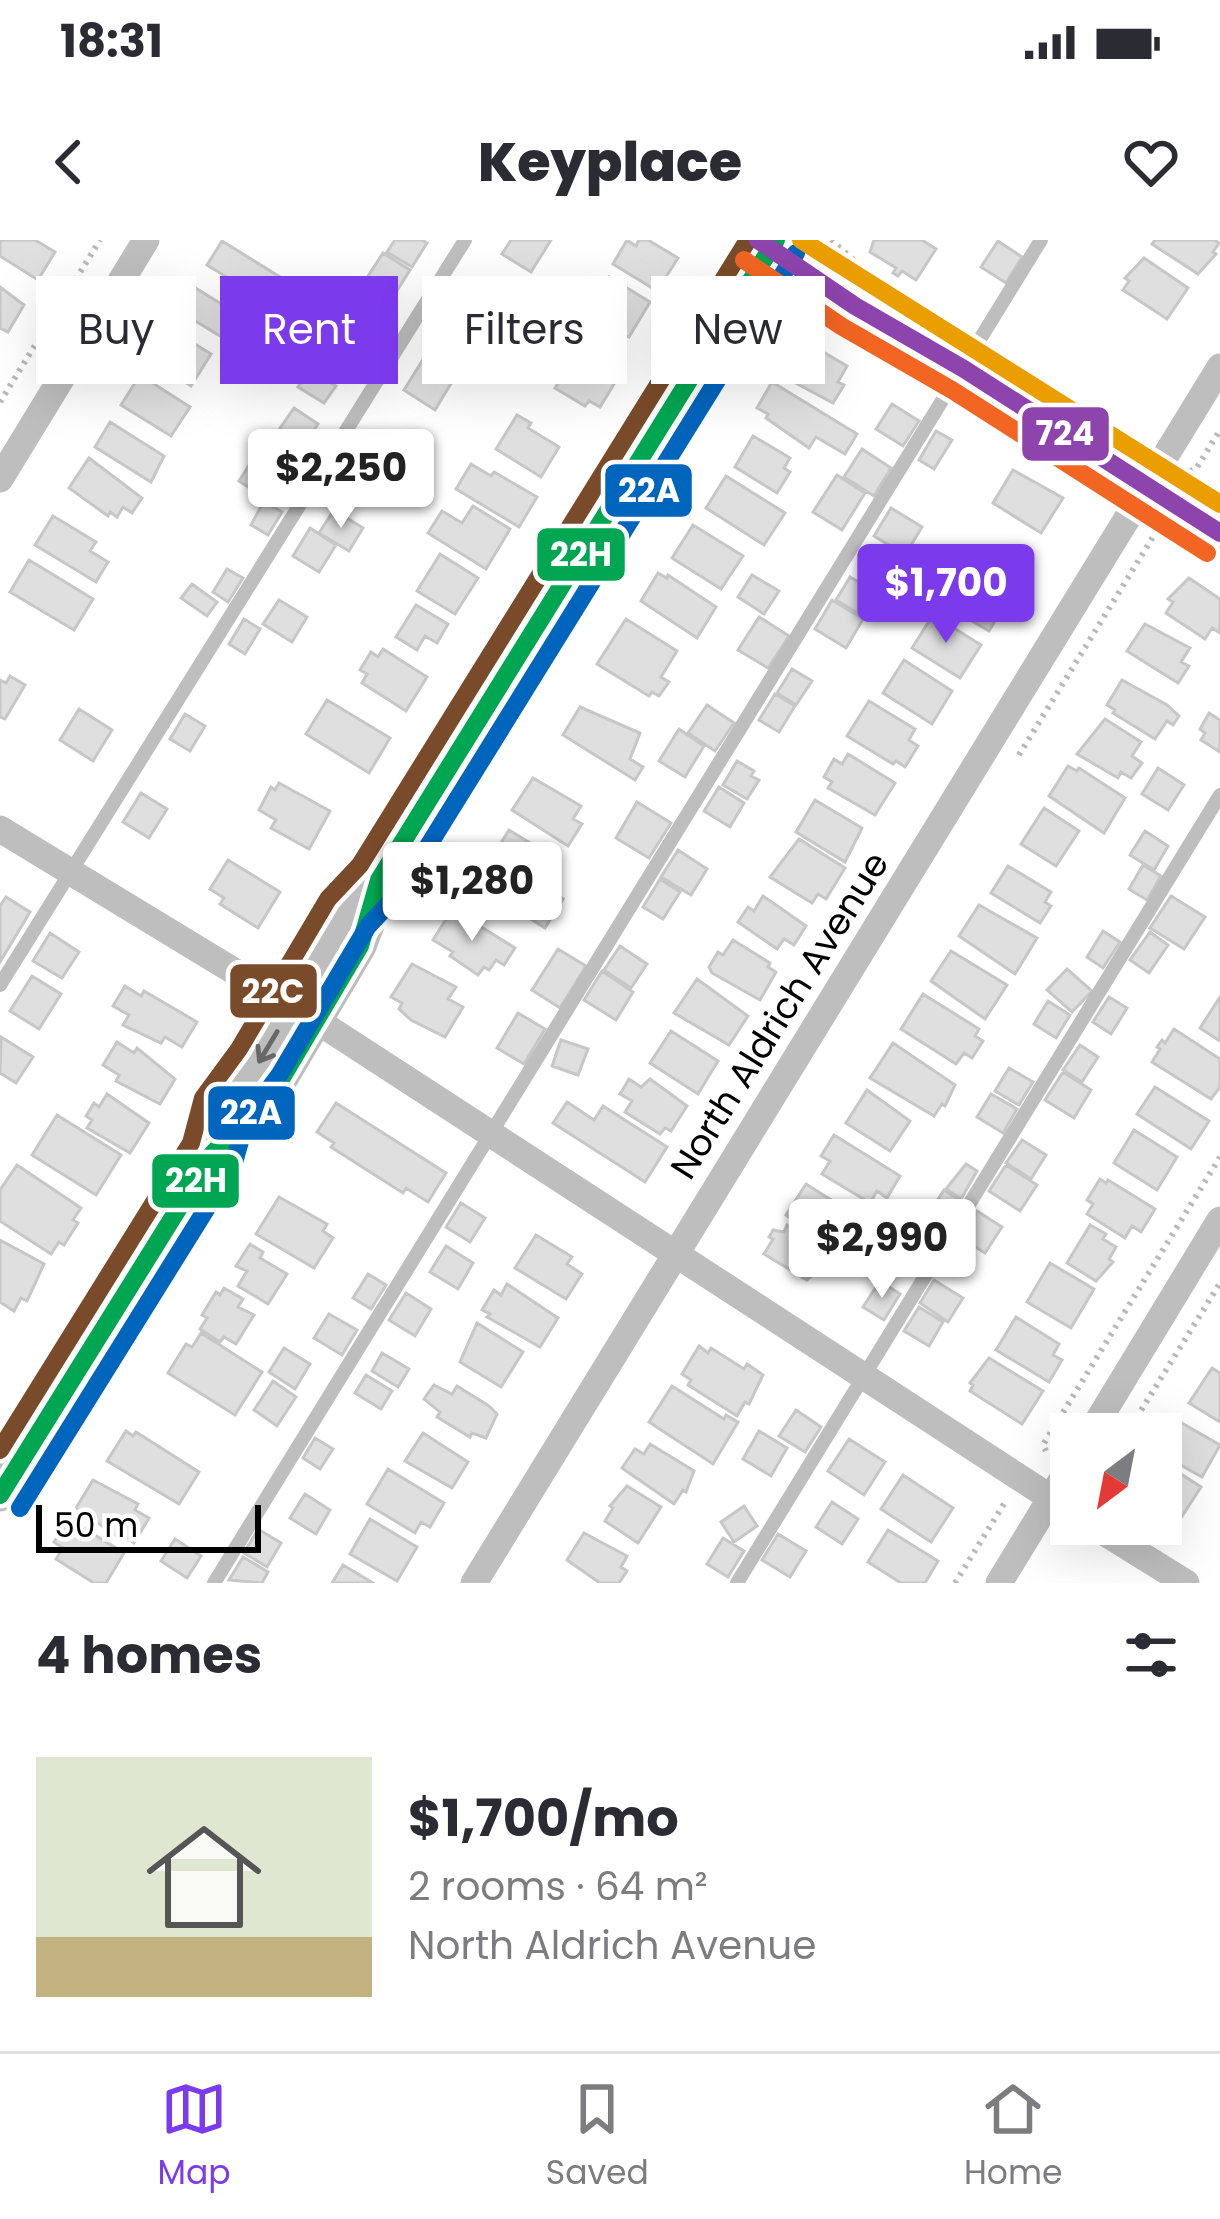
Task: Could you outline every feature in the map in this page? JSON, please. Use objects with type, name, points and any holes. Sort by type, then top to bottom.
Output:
[{"type":"street","points":[[0,478],[146,240]]},
{"type":"street","points":[[0,1496],[213,1153],[274,1091],[304,1014],[360,946],[373,914],[379,880],[768,243],[855,305],[1220,533]]},
{"type":"street","name":"North Aldrich Avenue","points":[[474,1583],[1220,367]]},
{"type":"street","points":[[0,830],[304,1014],[1050,1498]]},
{"type":"street","points":[[1103,1413],[1220,1220]]},
{"type":"street","points":[[999,1583],[1050,1519]]},
{"type":"street","points":[[1125,1545],[1186,1583]]},
{"type":"lane","points":[[0,985],[465,240]]},
{"type":"lane","points":[[214,1583],[1041,240]]},
{"type":"lane","points":[[736,1583],[1220,795]]},
{"type":"path","points":[[0,401],[100,240]]},
{"type":"path","points":[[1190,471],[1196,470],[1220,430]]},
{"type":"path","points":[[1063,1413],[1220,1157]]},
{"type":"path","points":[[1140,1413],[1220,1283]]},
{"type":"path","points":[[955,1583],[1009,1496]]},
{"type":"building","points":[[0,240],[35,240],[55,252],[36,279],[0,256]]},
{"type":"building","points":[[395,240],[427,243],[412,267],[387,252]]},
{"type":"building","points":[[511,240],[551,240],[531,272],[502,254]]},
{"type":"building","points":[[627,240],[636,246],[639,240],[648,240],[678,258],[667,276],[651,276],[651,287],[613,264]]},
{"type":"building","points":[[874,240],[922,240],[936,249],[916,280],[902,271],[898,276],[893,273],[896,268],[870,252]]},
{"type":"building","points":[[1155,240],[1219,243],[1216,254],[1198,274],[1152,244]]},
{"type":"building","points":[[222,241],[278,276],[225,276],[207,265]]},
{"type":"building","points":[[998,241],[1022,257],[1006,283],[981,267]]},
{"type":"building","points":[[383,253],[410,270],[398,289],[398,276],[368,276]]},
{"type":"building","points":[[1144,258],[1188,288],[1167,319],[1123,290],[1129,281],[1125,278]]},
{"type":"building","points":[[0,287],[24,305],[8,332],[0,328]]},
{"type":"building","points":[[196,288],[220,303],[220,336],[196,321]]},
{"type":"building","points":[[627,288],[650,302],[627,336]]},
{"type":"building","points":[[196,345],[211,354],[196,378]]},
{"type":"building","points":[[825,353],[847,366],[838,382],[844,385],[833,403],[797,384],[825,384]]},
{"type":"building","points":[[422,361],[422,384],[451,384],[435,410],[404,390]]},
{"type":"building","points":[[134,384],[154,384],[190,407],[171,436],[121,405]]},
{"type":"building","points":[[300,384],[336,386],[324,403]]},
{"type":"building","points":[[558,384],[614,384],[600,407],[589,401],[585,406],[555,388]]},
{"type":"building","points":[[775,384],[857,434],[845,454],[816,437],[809,448],[757,408]]},
{"type":"building","points":[[892,404],[919,421],[903,446],[876,429]]},
{"type":"building","points":[[294,408],[318,424],[299,454],[274,437]]},
{"type":"building","points":[[517,415],[531,423],[528,428],[559,447],[541,477],[496,449]]},
{"type":"building","points":[[110,422],[164,456],[151,482],[95,447]]},
{"type":"building","points":[[936,431],[952,440],[934,469],[919,460]]},
{"type":"building","points":[[753,436],[790,458],[784,468],[790,472],[777,493],[735,467]]},
{"type":"building","points":[[261,446],[290,464],[267,499],[239,481]]},
{"type":"building","points":[[373,446],[396,461],[380,487],[357,472]]},
{"type":"building","points":[[862,449],[891,468],[874,496],[844,477]]},
{"type":"building","points":[[89,458],[142,498],[132,513],[123,507],[117,517],[110,512],[108,516],[69,488]]},
{"type":"building","points":[[471,464],[537,497],[519,527],[456,489]]},
{"type":"building","points":[[1013,470],[1063,498],[1041,533],[993,503]]},
{"type":"building","points":[[837,475],[865,493],[842,530],[813,512]]},
{"type":"building","points":[[726,476],[785,513],[764,545],[706,508]]},
{"type":"building","points":[[264,501],[282,512],[268,535],[251,525]]},
{"type":"building","points":[[473,506],[510,529],[486,569],[428,533],[442,511],[462,523]]},
{"type":"building","points":[[891,508],[922,527],[905,555],[874,536]]},
{"type":"building","points":[[334,510],[363,528],[349,551],[319,533]]},
{"type":"building","points":[[53,516],[96,542],[90,551],[108,562],[96,582],[35,545]]},
{"type":"building","points":[[693,525],[743,556],[721,589],[672,558]]},
{"type":"building","points":[[310,528],[336,545],[319,572],[293,556]]},
{"type":"building","points":[[440,554],[478,578],[455,614],[417,591]]},
{"type":"building","points":[[29,560],[93,599],[74,630],[10,592]]},
{"type":"building","points":[[953,564],[999,593],[994,602],[1003,608],[989,631],[933,598],[936,593],[926,587],[936,570],[946,576]]},
{"type":"building","points":[[227,569],[243,578],[228,602],[213,592]]},
{"type":"building","points":[[658,573],[716,607],[697,638],[641,601]]},
{"type":"building","points":[[752,575],[779,591],[764,614],[738,597]]},
{"type":"building","points":[[850,577],[875,592],[861,615],[836,600]]},
{"type":"building","points":[[1189,578],[1220,599],[1220,633],[1212,628],[1205,639],[1166,613],[1173,602],[1168,599]]},
{"type":"building","points":[[192,584],[217,602],[207,616],[181,598]]},
{"type":"building","points":[[279,600],[307,617],[292,642],[263,624]]},
{"type":"building","points":[[832,600],[863,619],[846,648],[815,629]]},
{"type":"building","points":[[416,605],[448,624],[437,643],[425,636],[417,650],[396,637]]},
{"type":"building","points":[[933,615],[981,645],[960,678],[912,648]]},
{"type":"building","points":[[759,617],[789,636],[768,668],[738,650]]},
{"type":"building","points":[[244,619],[260,629],[245,654],[229,644]]},
{"type":"building","points":[[626,619],[677,651],[661,677],[669,682],[659,696],[652,692],[649,696],[597,664]]},
{"type":"building","points":[[1145,624],[1190,648],[1181,662],[1189,666],[1178,683],[1127,651]]},
{"type":"building","points":[[383,649],[427,677],[406,711],[362,683],[367,674],[360,670],[371,652],[378,657]]},
{"type":"building","points":[[904,660],[952,691],[932,724],[883,693]]},
{"type":"building","points":[[792,669],[812,681],[796,705],[777,693]]},
{"type":"building","points":[[10,676],[25,685],[5,719],[0,717],[0,680],[6,683]]},
{"type":"building","points":[[1122,680],[1167,705],[1179,716],[1173,725],[1167,721],[1155,739],[1113,713],[1107,705]]},
{"type":"building","points":[[775,694],[795,706],[779,732],[759,720]]},
{"type":"building","points":[[327,700],[390,738],[369,773],[306,734]]},
{"type":"building","points":[[869,701],[915,729],[909,740],[918,746],[905,767],[847,736]]},
{"type":"building","points":[[707,705],[734,723],[715,751],[688,733]]},
{"type":"building","points":[[580,707],[640,733],[630,759],[643,767],[635,780],[563,735]]},
{"type":"building","points":[[79,709],[112,730],[93,761],[60,740]]},
{"type":"building","points":[[1209,713],[1220,720],[1220,752],[1201,740],[1205,733],[1200,729]]},
{"type":"building","points":[[185,714],[205,726],[190,751],[170,739]]},
{"type":"building","points":[[1105,719],[1141,742],[1132,756],[1142,763],[1131,778],[1121,772],[1118,778],[1077,754]]},
{"type":"building","points":[[679,729],[704,746],[685,777],[659,761]]},
{"type":"building","points":[[848,754],[895,783],[875,815],[828,788],[832,782],[824,777],[834,759],[842,764]]},
{"type":"building","points":[[737,761],[759,780],[747,799],[723,785]]},
{"type":"building","points":[[1068,766],[1079,768],[1125,798],[1104,833],[1049,796]]},
{"type":"building","points":[[1158,768],[1184,785],[1168,810],[1142,794]]},
{"type":"building","points":[[533,778],[581,806],[573,819],[582,824],[568,846],[512,810]]},
{"type":"building","points":[[279,783],[330,811],[309,849],[271,828],[276,820],[259,810],[271,787],[275,790]]},
{"type":"building","points":[[719,787],[744,803],[730,827],[704,811]]},
{"type":"building","points":[[141,793],[167,809],[149,838],[123,822]]},
{"type":"building","points":[[815,800],[862,828],[845,862],[796,832]]},
{"type":"building","points":[[637,802],[671,823],[649,858],[616,838]]},
{"type":"building","points":[[1044,808],[1079,831],[1056,866],[1021,844]]},
{"type":"building","points":[[509,830],[548,854],[532,880],[563,899],[545,928],[475,884]]},
{"type":"building","points":[[1145,831],[1168,846],[1154,870],[1130,855]]},
{"type":"building","points":[[799,839],[845,868],[826,899],[818,894],[812,903],[770,877]]},
{"type":"building","points":[[678,850],[707,869],[691,895],[661,877]]},
{"type":"building","points":[[228,860],[280,892],[258,928],[220,904],[224,898],[210,889]]},
{"type":"building","points":[[1143,865],[1161,876],[1147,900],[1129,889]]},
{"type":"building","points":[[1008,866],[1051,892],[1045,902],[1051,906],[1040,923],[991,893]]},
{"type":"building","points":[[660,879],[680,892],[663,919],[643,907]]},
{"type":"building","points":[[763,896],[806,926],[794,945],[784,939],[777,949],[738,922],[748,907],[754,911]]},
{"type":"building","points":[[1171,896],[1205,917],[1184,949],[1150,928]]},
{"type":"building","points":[[6,897],[30,912],[0,962],[0,906]]},
{"type":"building","points":[[979,905],[1037,938],[1015,974],[959,936]]},
{"type":"building","points":[[450,913],[515,948],[504,965],[496,960],[478,975],[433,940]]},
{"type":"building","points":[[1103,931],[1120,942],[1103,968],[1087,957]]},
{"type":"building","points":[[1150,932],[1168,945],[1149,973],[1130,960]]},
{"type":"building","points":[[50,933],[79,952],[62,978],[33,961]]},
{"type":"building","points":[[733,940],[770,963],[768,967],[776,972],[760,1000],[709,967]]},
{"type":"building","points":[[620,946],[647,964],[631,988],[604,970]]},
{"type":"building","points":[[558,949],[586,966],[560,1008],[532,990]]},
{"type":"building","points":[[951,951],[1007,985],[985,1019],[931,981]]},
{"type":"building","points":[[412,964],[456,987],[448,999],[463,1007],[445,1037],[411,1020],[399,1009],[402,1003],[391,997]]},
{"type":"building","points":[[1067,969],[1092,991],[1072,1012],[1047,990]]},
{"type":"building","points":[[602,971],[633,992],[616,1020],[584,1000]]},
{"type":"building","points":[[32,976],[61,994],[39,1029],[10,1011]]},
{"type":"building","points":[[697,979],[748,1016],[729,1045],[674,1013]]},
{"type":"building","points":[[125,986],[141,996],[144,991],[197,1022],[182,1047],[123,1025],[129,1015],[113,1006]]},
{"type":"building","points":[[923,994],[979,1029],[975,1036],[983,1041],[972,1058],[964,1053],[956,1064],[901,1029]]},
{"type":"building","points":[[1109,997],[1127,1008],[1111,1034],[1093,1022]]},
{"type":"building","points":[[1220,997],[1220,1041],[1200,1028]]},
{"type":"building","points":[[1048,1001],[1070,1015],[1056,1038],[1034,1024]]},
{"type":"building","points":[[518,1013],[545,1029],[524,1064],[497,1048]]},
{"type":"building","points":[[1174,1029],[1220,1059],[1220,1087],[1211,1099],[1152,1062],[1157,1047]]},
{"type":"building","points":[[671,1031],[718,1061],[698,1094],[650,1063]]},
{"type":"building","points":[[1,1037],[33,1057],[16,1083],[0,1073]]},
{"type":"building","points":[[561,1040],[588,1049],[578,1075],[552,1066]]},
{"type":"building","points":[[117,1042],[134,1053],[137,1048],[175,1079],[160,1104],[116,1081],[119,1075],[103,1065]]},
{"type":"building","points":[[893,1043],[955,1085],[934,1116],[870,1078]]},
{"type":"building","points":[[1080,1045],[1098,1057],[1082,1082],[1063,1070]]},
{"type":"building","points":[[1009,1068],[1033,1082],[1019,1105],[995,1091]]},
{"type":"building","points":[[1063,1072],[1091,1090],[1074,1118],[1045,1100]]},
{"type":"building","points":[[629,1079],[641,1087],[650,1079],[687,1106],[671,1131],[665,1128],[660,1134],[625,1112],[632,1101],[620,1094]]},
{"type":"building","points":[[1155,1087],[1209,1121],[1191,1149],[1137,1114]]},
{"type":"building","points":[[867,1090],[910,1121],[890,1151],[846,1123]]},
{"type":"building","points":[[107,1094],[149,1123],[130,1153],[87,1128],[92,1120],[86,1116]]},
{"type":"building","points":[[991,1094],[1017,1109],[1003,1133],[977,1117]]},
{"type":"building","points":[[567,1102],[594,1120],[603,1106],[667,1147],[645,1182],[553,1123]]},
{"type":"building","points":[[336,1103],[446,1173],[428,1202],[406,1188],[403,1193],[331,1147],[334,1143],[317,1132]]},
{"type":"building","points":[[57,1115],[121,1155],[96,1195],[32,1155]]},
{"type":"building","points":[[1134,1130],[1177,1157],[1157,1190],[1114,1163]]},
{"type":"building","points":[[834,1135],[900,1176],[887,1198],[877,1191],[870,1203],[822,1174],[830,1161],[821,1156]]},
{"type":"building","points":[[1022,1140],[1046,1155],[1031,1179],[1006,1163]]},
{"type":"building","points":[[966,1164],[977,1171],[961,1199],[946,1189]]},
{"type":"building","points":[[17,1165],[81,1208],[64,1245],[59,1242],[51,1254],[0,1221],[0,1190]]},
{"type":"building","points":[[1006,1165],[1037,1185],[1020,1211],[989,1191]]},
{"type":"building","points":[[1100,1179],[1155,1209],[1141,1232],[1132,1226],[1125,1238],[1087,1214],[1093,1204],[1087,1200]]},
{"type":"building","points":[[806,1184],[847,1210],[841,1220],[849,1224],[838,1242],[831,1238],[828,1242],[786,1215]]},
{"type":"building","points":[[944,1190],[960,1200],[948,1220],[931,1210]]},
{"type":"building","points":[[279,1197],[327,1224],[323,1231],[333,1238],[314,1268],[256,1234]]},
{"type":"building","points":[[461,1203],[485,1218],[470,1242],[446,1227]]},
{"type":"building","points":[[977,1211],[1002,1227],[985,1253],[961,1238]]},
{"type":"building","points":[[885,1219],[911,1235],[900,1253],[874,1236]]},
{"type":"building","points":[[787,1225],[826,1249],[817,1264],[821,1266],[807,1280],[764,1254],[773,1230],[784,1232]]},
{"type":"building","points":[[1090,1225],[1116,1247],[1109,1259],[1113,1262],[1096,1281],[1067,1263]]},
{"type":"building","points":[[536,1235],[572,1257],[567,1264],[582,1274],[566,1299],[515,1268]]},
{"type":"building","points":[[0,1240],[44,1264],[27,1301],[21,1298],[14,1311],[0,1302]]},
{"type":"building","points":[[250,1244],[263,1252],[260,1258],[287,1274],[268,1304],[238,1286],[247,1271],[236,1266]]},
{"type":"building","points":[[446,1246],[473,1263],[458,1289],[430,1272]]},
{"type":"building","points":[[1050,1263],[1094,1289],[1071,1328],[1027,1302]]},
{"type":"building","points":[[368,1274],[386,1285],[371,1309],[353,1298]]},
{"type":"building","points":[[934,1280],[963,1298],[948,1322],[920,1303]]},
{"type":"building","points":[[880,1281],[900,1294],[884,1320],[863,1307]]},
{"type":"building","points":[[507,1284],[558,1318],[540,1347],[482,1310],[494,1290],[501,1295]]},
{"type":"building","points":[[224,1288],[243,1299],[238,1307],[254,1315],[236,1344],[224,1337],[220,1342],[200,1329],[207,1318],[202,1315],[216,1292],[220,1295]]},
{"type":"building","points":[[406,1293],[431,1309],[415,1336],[389,1320]]},
{"type":"building","points":[[919,1307],[943,1322],[929,1346],[904,1331]]},
{"type":"building","points":[[329,1314],[357,1330],[342,1355],[314,1338]]},
{"type":"building","points":[[1016,1317],[1059,1344],[1053,1355],[1062,1360],[1049,1382],[996,1350]]},
{"type":"building","points":[[477,1323],[523,1352],[501,1387],[460,1362]]},
{"type":"building","points":[[201,1333],[262,1372],[235,1415],[168,1373],[186,1344],[192,1347]]},
{"type":"building","points":[[699,1346],[763,1375],[749,1404],[745,1402],[737,1416],[688,1385],[691,1380],[682,1374]]},
{"type":"building","points":[[284,1348],[310,1364],[295,1389],[269,1372]]},
{"type":"building","points":[[382,1353],[409,1369],[398,1387],[372,1371]]},
{"type":"building","points":[[989,1358],[1043,1391],[1022,1424],[970,1391],[970,1383]]},
{"type":"building","points":[[1212,1368],[1220,1373],[1220,1422],[1189,1403]]},
{"type":"building","points":[[366,1375],[392,1391],[381,1409],[355,1393]]},
{"type":"building","points":[[273,1381],[296,1397],[277,1426],[254,1410]]},
{"type":"building","points":[[434,1385],[452,1394],[457,1386],[497,1414],[486,1438],[472,1433],[470,1437],[437,1417],[440,1412],[424,1399]]},
{"type":"building","points":[[672,1386],[724,1419],[726,1415],[738,1422],[713,1464],[649,1422]]},
{"type":"building","points":[[796,1410],[821,1427],[805,1452],[779,1436]]},
{"type":"building","points":[[1182,1423],[1220,1445],[1202,1477],[1182,1466]]},
{"type":"building","points":[[126,1431],[133,1436],[136,1432],[199,1472],[179,1504],[107,1461]]},
{"type":"building","points":[[759,1431],[787,1448],[771,1476],[743,1459]]},
{"type":"building","points":[[423,1433],[468,1462],[452,1488],[405,1461]]},
{"type":"building","points":[[315,1438],[333,1449],[320,1469],[303,1458]]},
{"type":"building","points":[[849,1439],[885,1462],[864,1495],[828,1471]]},
{"type":"building","points":[[650,1444],[694,1471],[686,1492],[674,1504],[622,1468],[635,1449],[644,1454]]},
{"type":"building","points":[[388,1469],[444,1503],[430,1527],[421,1522],[415,1533],[367,1504]]},
{"type":"building","points":[[903,1475],[953,1508],[931,1542],[881,1509]]},
{"type":"building","points":[[1182,1475],[1201,1487],[1182,1516]]},
{"type":"building","points":[[93,1480],[138,1504],[135,1510],[149,1518],[134,1543],[76,1508]]},
{"type":"building","points":[[627,1486],[661,1507],[638,1543],[605,1521],[610,1506]]},
{"type":"building","points":[[305,1494],[330,1510],[316,1534],[290,1518]]},
{"type":"building","points":[[832,1502],[858,1519],[842,1544],[816,1527]]},
{"type":"building","points":[[744,1506],[757,1526],[734,1542],[721,1522]]},
{"type":"building","points":[[69,1519],[124,1553],[106,1583],[94,1583],[56,1559],[63,1548],[54,1542]]},
{"type":"building","points":[[370,1519],[417,1547],[397,1581],[350,1554]]},
{"type":"building","points":[[258,1529],[281,1543],[267,1567],[244,1553]]},
{"type":"building","points":[[888,1530],[938,1561],[925,1583],[901,1583],[868,1562]]},
{"type":"building","points":[[584,1533],[627,1556],[621,1567],[627,1571],[619,1583],[600,1583],[567,1560]]},
{"type":"building","points":[[778,1534],[806,1551],[790,1577],[762,1560]]},
{"type":"building","points":[[723,1538],[744,1551],[728,1577],[707,1564]]},
{"type":"building","points":[[175,1539],[201,1556],[187,1578],[161,1561]]},
{"type":"building","points":[[243,1557],[268,1572],[262,1583],[229,1580]]},
{"type":"building","points":[[343,1565],[373,1583],[332,1583]]},
{"type":"transit line","name":"22C","points":[[0,1450],[191,1143],[203,1098],[239,1049],[328,899],[360,865],[748,240]]},
{"type":"transit line","name":"724","points":[[758,240],[855,306],[964,369],[1220,533]]},
{"type":"transit line","name":"22H","points":[[0,1495],[213,1153],[274,1091],[360,946],[379,880],[776,240]]},
{"type":"transit line","points":[[801,240],[1220,504]]},
{"type":"transit line","name":"22A","points":[[20,1508],[233,1166],[246,1120],[280,1074],[368,926],[399,893],[796,253]]},
{"type":"transit line","points":[[744,260],[841,326],[952,390],[1207,553]]}]
